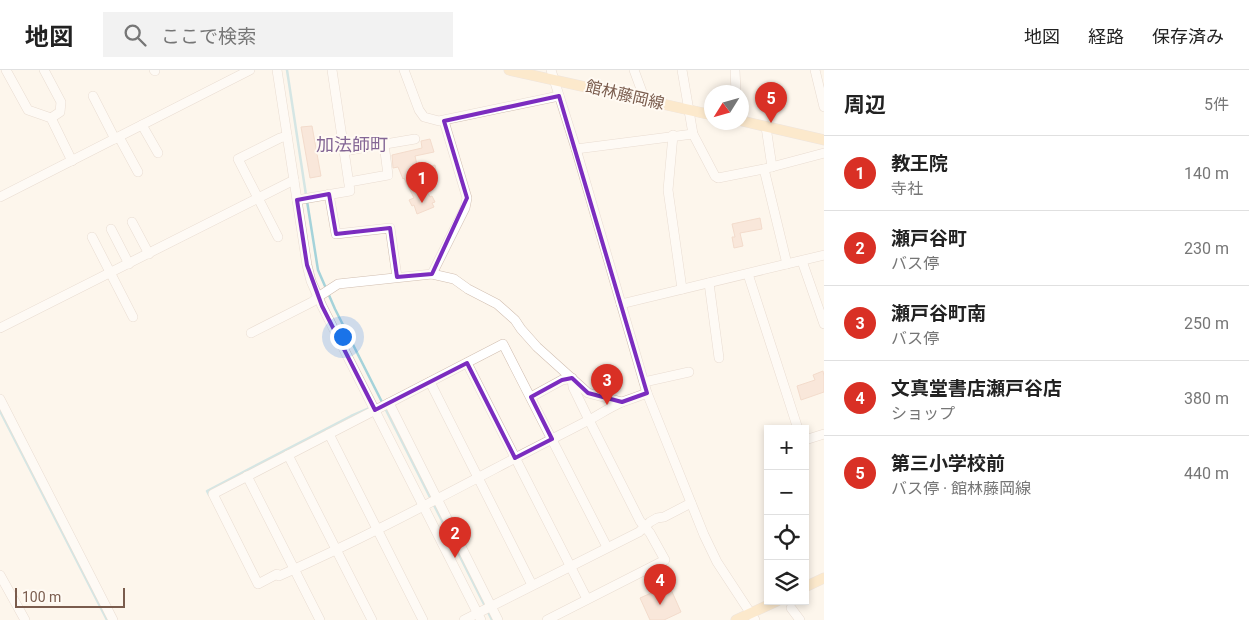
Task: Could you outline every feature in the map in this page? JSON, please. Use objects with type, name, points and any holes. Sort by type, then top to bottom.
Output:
[{"type":"main road","name":"館林藤岡線","points":[[509,70],[553,75],[645,100],[704,112]]},
{"type":"main road","points":[[749,123],[824,140]]},
{"type":"main road","points":[[809,585],[824,578]]},
{"type":"main road","points":[[736,620],[753,617],[771,605]]},
{"type":"street","points":[[6,70],[28,110],[51,118],[72,161]]},
{"type":"street","points":[[44,70],[60,102],[60,112],[51,118]]},
{"type":"street","points":[[0,197],[250,70]]},
{"type":"street","points":[[277,70],[311,281],[479,617]]},
{"type":"street","points":[[297,200],[350,191],[332,70]]},
{"type":"street","points":[[404,70],[419,110],[424,117],[439,121],[559,96]]},
{"type":"street","points":[[634,70],[645,100]]},
{"type":"street","points":[[682,70],[693,134],[715,176],[718,178],[768,168],[824,153]]},
{"type":"street","points":[[735,70],[736,85]]},
{"type":"street","points":[[815,70],[824,106]]},
{"type":"street","points":[[553,75],[648,393],[704,535],[717,562],[753,617]]},
{"type":"street","points":[[93,96],[138,172]]},
{"type":"street","points":[[432,274],[465,208],[467,198],[444,120]]},
{"type":"street","points":[[142,126],[158,153]]},
{"type":"street","points":[[766,127],[768,168],[787,264]]},
{"type":"street","points":[[576,149],[693,134]]},
{"type":"street","points":[[278,237],[238,159],[287,136]]},
{"type":"street","points":[[673,136],[668,190],[682,290]]},
{"type":"street","points":[[344,151],[415,139]]},
{"type":"street","points":[[349,182],[388,176],[384,144]]},
{"type":"street","points":[[0,328],[294,180]]},
{"type":"street","points":[[329,194],[336,234],[390,228],[397,277]]},
{"type":"street","points":[[132,222],[149,254]]},
{"type":"street","points":[[111,229],[129,264]]},
{"type":"street","points":[[92,237],[132,317]]},
{"type":"street","points":[[621,304],[824,255]]},
{"type":"street","points":[[802,261],[824,324]]},
{"type":"street","points":[[251,333],[312,302],[338,284],[432,274],[454,279],[468,289],[497,304],[515,320],[537,347],[588,393],[622,402]]},
{"type":"street","points":[[748,274],[797,425]]},
{"type":"street","points":[[709,283],[719,358]]},
{"type":"street","points":[[607,548],[552,439],[531,397],[503,344],[213,494],[258,584],[277,574],[279,576],[294,569],[437,499],[478,477],[552,439],[589,420],[622,402],[648,393]]},
{"type":"street","points":[[467,363],[587,599]]},
{"type":"street","points":[[644,382],[689,372]]},
{"type":"street","points":[[531,397],[562,380],[572,378]]},
{"type":"street","points":[[546,620],[665,560],[645,526],[640,521],[573,387],[572,378]]},
{"type":"street","points":[[430,382],[532,585]]},
{"type":"street","points":[[0,399],[113,620]]},
{"type":"street","points":[[389,403],[498,620]]},
{"type":"street","points":[[329,434],[423,620]]},
{"type":"street","points":[[809,439],[824,434]]},
{"type":"street","points":[[288,455],[372,620]]},
{"type":"street","points":[[247,476],[320,620]]},
{"type":"street","points":[[464,620],[479,617],[491,607],[639,532],[650,522],[691,503]]},
{"type":"street","points":[[0,576],[25,620]]},
{"type":"street","points":[[791,608],[800,620]]},
{"type":"highlighted area","points":[[559,96],[647,393],[622,402],[588,393],[572,378],[562,380],[531,397],[552,439],[515,458],[467,363],[375,410],[322,306],[307,265],[297,200],[329,194],[336,234],[390,228],[397,277],[432,274],[467,198],[444,121]]},
{"type":"building","points":[[312,126],[321,176],[310,178],[301,127]]},
{"type":"building","points":[[430,139],[434,152],[415,156],[418,169],[435,165],[436,171],[417,174],[426,193],[430,197],[432,196],[435,202],[432,203],[434,207],[417,214],[414,205],[412,206],[409,200],[414,198],[404,178],[398,167],[393,168],[392,155],[422,148],[421,141]]},
{"type":"building","points":[[760,218],[762,229],[740,233],[743,246],[734,248],[732,237],[735,237],[732,224]]},
{"type":"building","points":[[823,371],[824,392],[801,400],[797,386],[815,380],[813,375]]},
{"type":"building","points":[[669,585],[681,612],[664,620],[650,620],[640,598]]},
{"type":"waterway","points":[[287,70],[306,195]]},
{"type":"waterway","points":[[307,201],[318,270],[335,309],[492,620]]},
{"type":"waterway","points":[[209,495],[207,491],[351,416],[372,407]]},
{"type":"waterway","points":[[0,411],[107,620]]},
{"type":"place","name":"第三小学校前","points":[[771,123]]},
{"type":"place","name":"教王院","points":[[422,203]]},
{"type":"place","name":"瀬戸谷町南","points":[[607,405]]},
{"type":"place","name":"瀬戸谷町","points":[[455,558]]},
{"type":"place","name":"文真堂書店瀬戸谷店","points":[[660,605]]},
{"type":"district","name":"加法師町","points":[[352,144]]}]
